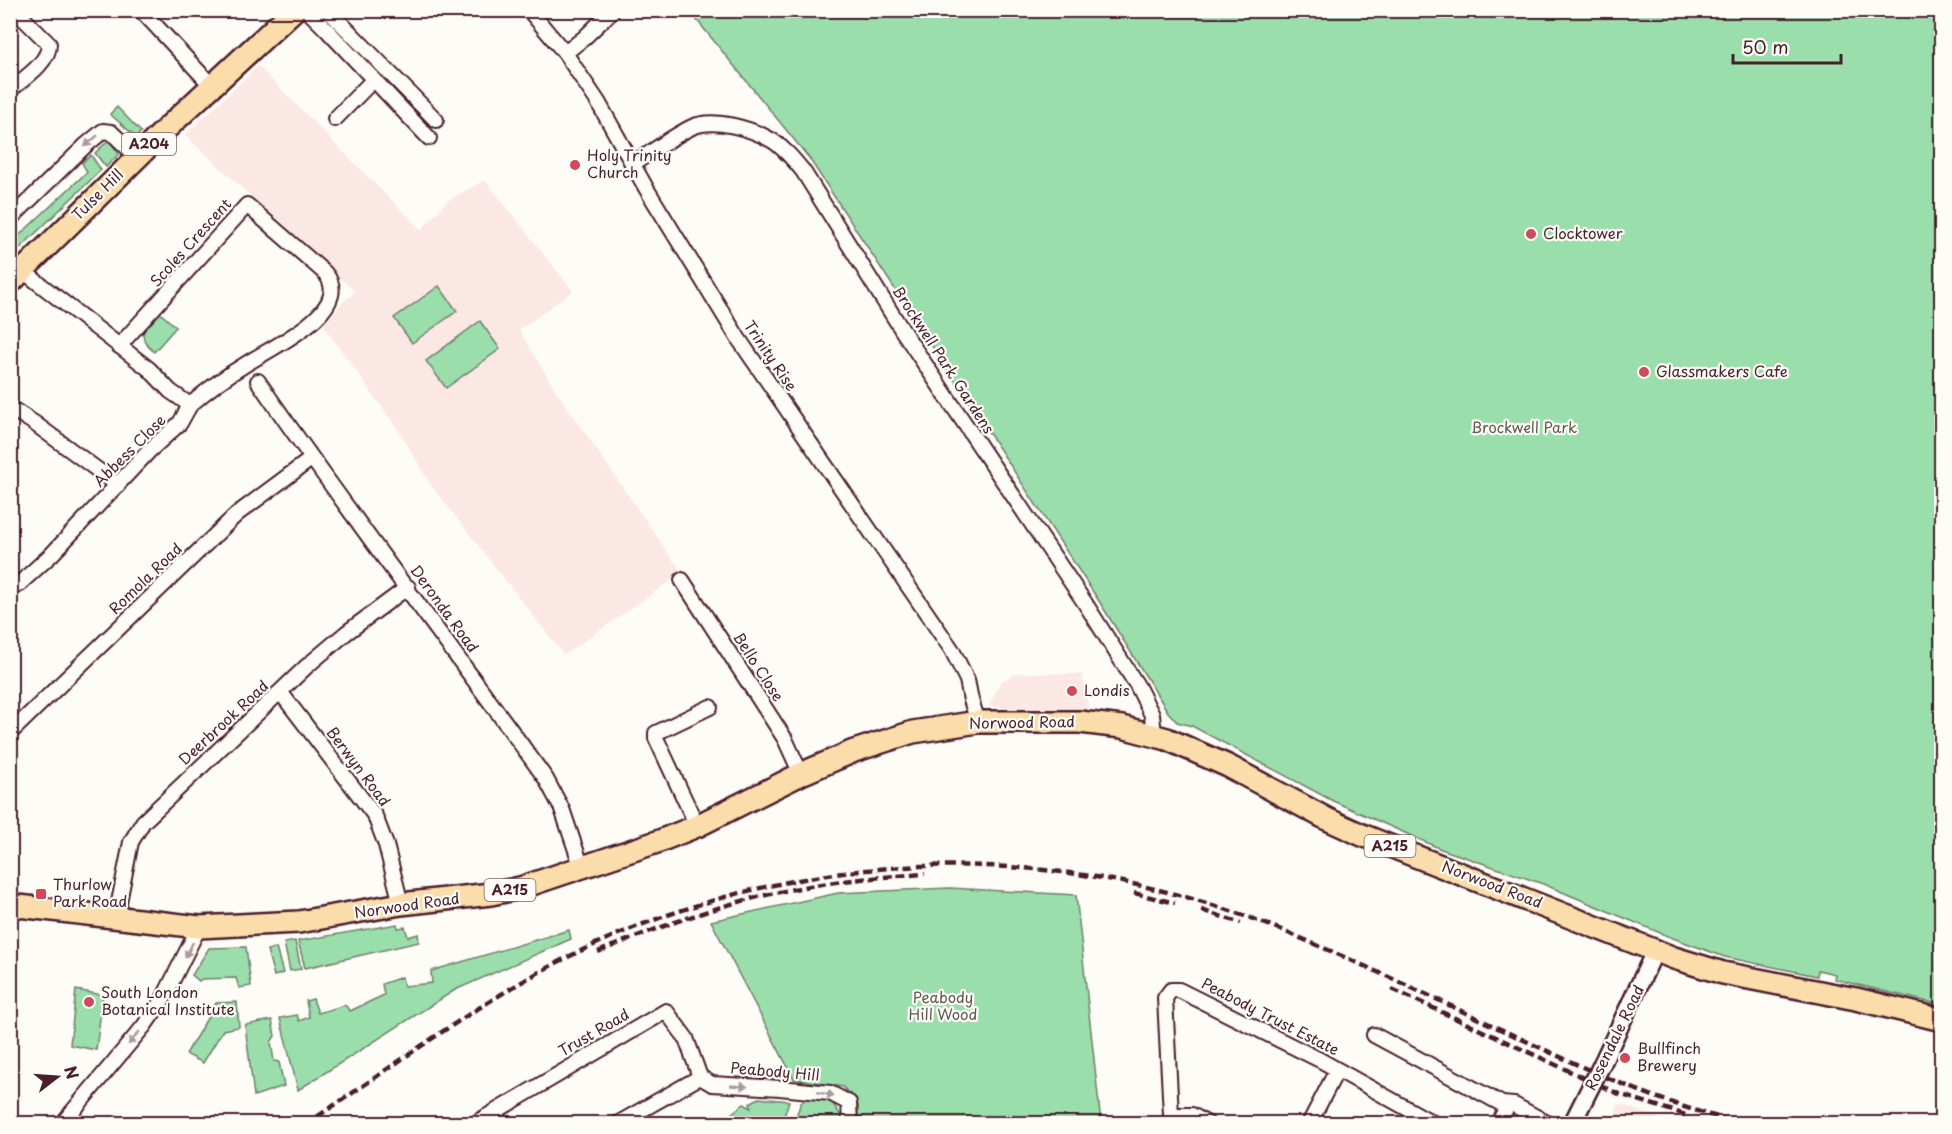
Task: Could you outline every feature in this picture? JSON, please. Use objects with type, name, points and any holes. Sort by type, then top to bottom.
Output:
[{"type":"main road","name":"Tulse Hill","points":[[17,277],[137,157],[294,10]]},
{"type":"main road","name":"Norwood Road","points":[[10,905],[199,927],[299,922],[401,904],[490,894],[520,888],[582,868],[698,826],[801,774],[854,751],[903,735],[978,722],[1080,722],[1122,727],[1167,739],[1228,766],[1362,835],[1655,951],[1723,973],[1856,999],[1941,1020]]},
{"type":"street","points":[[10,90],[35,68],[49,51],[49,44],[15,10]]},
{"type":"street","points":[[141,10],[213,86]]},
{"type":"street","points":[[307,10],[429,138]]},
{"type":"street","points":[[328,10],[436,120]]},
{"type":"street","name":"Trinity Rise","points":[[529,10],[565,53],[598,102],[632,164],[738,338],[952,650],[967,680],[978,722]]},
{"type":"street","points":[[565,53],[613,10]]},
{"type":"street","points":[[335,119],[374,79]]},
{"type":"street","name":"Brockwell Park Gardens","points":[[632,164],[694,126],[707,124],[735,126],[749,130],[772,141],[796,163],[902,330],[1108,640],[1148,706],[1152,715],[1154,735]]},
{"type":"street","points":[[10,219],[103,131],[111,132],[137,157]]},
{"type":"street","name":"Scoles Crescent","points":[[119,346],[247,205],[325,273],[331,282],[331,293],[325,309],[306,327],[237,370],[190,405]]},
{"type":"street","points":[[17,277],[119,346],[149,369],[170,391],[190,405]]},
{"type":"street","name":"Deronda Road","points":[[258,381],[311,459],[408,588],[546,779],[562,808],[582,868]]},
{"type":"street","name":"Abbess Close","points":[[10,588],[18,585],[52,554],[150,450],[180,423],[190,405]]},
{"type":"street","points":[[10,411],[17,412],[34,423],[118,485]]},
{"type":"street","name":"Romola Road","points":[[10,733],[237,514],[311,459]]},
{"type":"street","name":"Bello Close","points":[[682,580],[785,739],[801,774]]},
{"type":"street","name":"Deerbrook Road","points":[[116,917],[131,842],[143,822],[307,666],[346,633],[408,588]]},
{"type":"street","name":"Berwyn Road","points":[[281,693],[375,816],[386,844],[401,904]]},
{"type":"street","points":[[698,826],[656,738],[656,733],[710,707]]},
{"type":"street","points":[[62,1124],[144,1026],[163,999],[199,927]]},
{"type":"street","name":"Rosendale Road","points":[[1572,1124],[1655,951]]},
{"type":"street","name":"Peabody Trust Estate","points":[[1208,1124],[1192,1115],[1172,1119],[1165,998],[1171,990],[1179,990],[1337,1070],[1435,1124]]},
{"type":"street","name":"Trust Road","points":[[474,1124],[666,1011],[686,1038],[700,1077]]},
{"type":"street","points":[[1374,1035],[1502,1104],[1514,1105],[1549,1124]]},
{"type":"street","name":"Peabody Trust Estate","points":[[1309,1124],[1337,1070]]},
{"type":"street","points":[[616,1124],[700,1077]]},
{"type":"street","name":"Peabody Hill","points":[[700,1077],[712,1084],[830,1094],[849,1102],[850,1124]]},
{"type":"street","points":[[1498,1124],[1508,1105]]},
{"type":"shaded area","points":[[258,66],[421,230],[447,201],[485,180],[573,291],[519,330],[556,391],[682,573],[564,655],[431,485],[399,431],[323,325],[355,292],[185,135]]},
{"type":"shaded area","points":[[1018,673],[1082,674],[1090,715],[1022,711],[989,706],[1001,681]]},
{"type":"shaded area","points":[[1620,1104],[1673,1123],[1609,1123]]},
{"type":"green space","name":"Brockwell Park","points":[[703,11],[1941,11],[1941,1005],[1834,979],[1835,974],[1818,970],[1817,976],[1725,957],[1670,937],[1543,884],[1441,849],[1333,801],[1192,726],[1177,722],[1168,712],[1099,601],[809,158],[696,19]]},
{"type":"green space","points":[[117,107],[141,132],[136,137],[110,114]]},
{"type":"green space","points":[[109,140],[119,154],[106,167],[95,153]]},
{"type":"green space","points":[[91,155],[101,170],[11,257],[11,243],[87,172],[82,163]]},
{"type":"green space","points":[[439,286],[457,311],[412,343],[394,318]]},
{"type":"green space","points":[[158,311],[176,327],[154,352],[143,336],[149,322]]},
{"type":"green space","points":[[480,321],[500,349],[446,388],[426,361]]},
{"type":"green space","name":"Peabody Hill Wood","points":[[950,888],[1076,895],[1101,1123],[858,1123],[858,1105],[843,1087],[794,1079],[711,921],[838,893]]},
{"type":"green space","points":[[397,924],[398,928],[405,927],[408,937],[418,934],[419,942],[305,968],[298,941]]},
{"type":"green space","points":[[569,930],[571,939],[455,990],[298,1090],[280,1018],[297,1015],[299,1021],[309,1017],[306,1001],[313,999],[318,1013],[345,1005],[350,1011],[384,995],[382,984],[402,977],[404,986],[432,983],[431,971]]},
{"type":"green space","points":[[295,941],[301,969],[290,971],[284,943]]},
{"type":"green space","points":[[246,947],[251,986],[239,988],[236,978],[199,981],[192,975],[209,948]]},
{"type":"green space","points":[[276,948],[283,973],[274,976],[267,950]]},
{"type":"green space","points":[[76,990],[103,995],[96,1050],[70,1045]]},
{"type":"green space","points":[[237,1002],[239,1027],[223,1030],[203,1063],[186,1054],[216,1003]]},
{"type":"green space","points":[[272,1020],[275,1036],[271,1042],[274,1061],[279,1062],[284,1086],[254,1096],[245,1025]]},
{"type":"green space","points":[[808,1097],[830,1099],[843,1123],[793,1124],[801,1103]]},
{"type":"green space","points":[[759,1098],[789,1101],[782,1123],[726,1123],[731,1114],[744,1104],[751,1108],[750,1103]]},
{"type":"railway","points":[[306,1124],[464,1017],[529,978],[562,960],[649,922],[738,894],[829,875],[921,866],[1013,867],[1105,879],[1196,900],[1315,944],[1627,1086],[1686,1107],[1746,1124]]},
{"type":"railway","points":[[598,952],[694,916],[769,894],[843,881],[925,874]]},
{"type":"railway","points":[[1134,893],[1175,903]]},
{"type":"railway","points":[[1201,910],[1241,923]]},
{"type":"railway","points":[[1392,989],[1619,1094],[1689,1116]]},
{"type":"place","name":"Holy Trinity Church","points":[[575,165]]},
{"type":"place","name":"Clocktower","points":[[1531,234]]},
{"type":"place","name":"Glassmakers Cafe","points":[[1644,372]]},
{"type":"place","name":"Londis","points":[[1072,691]]},
{"type":"place","name":"Thurlow Park Road","points":[[41,894]]},
{"type":"place","name":"South London Botanical Institute","points":[[89,1002]]},
{"type":"place","name":"Bullfinch Brewery","points":[[1625,1058]]}]
